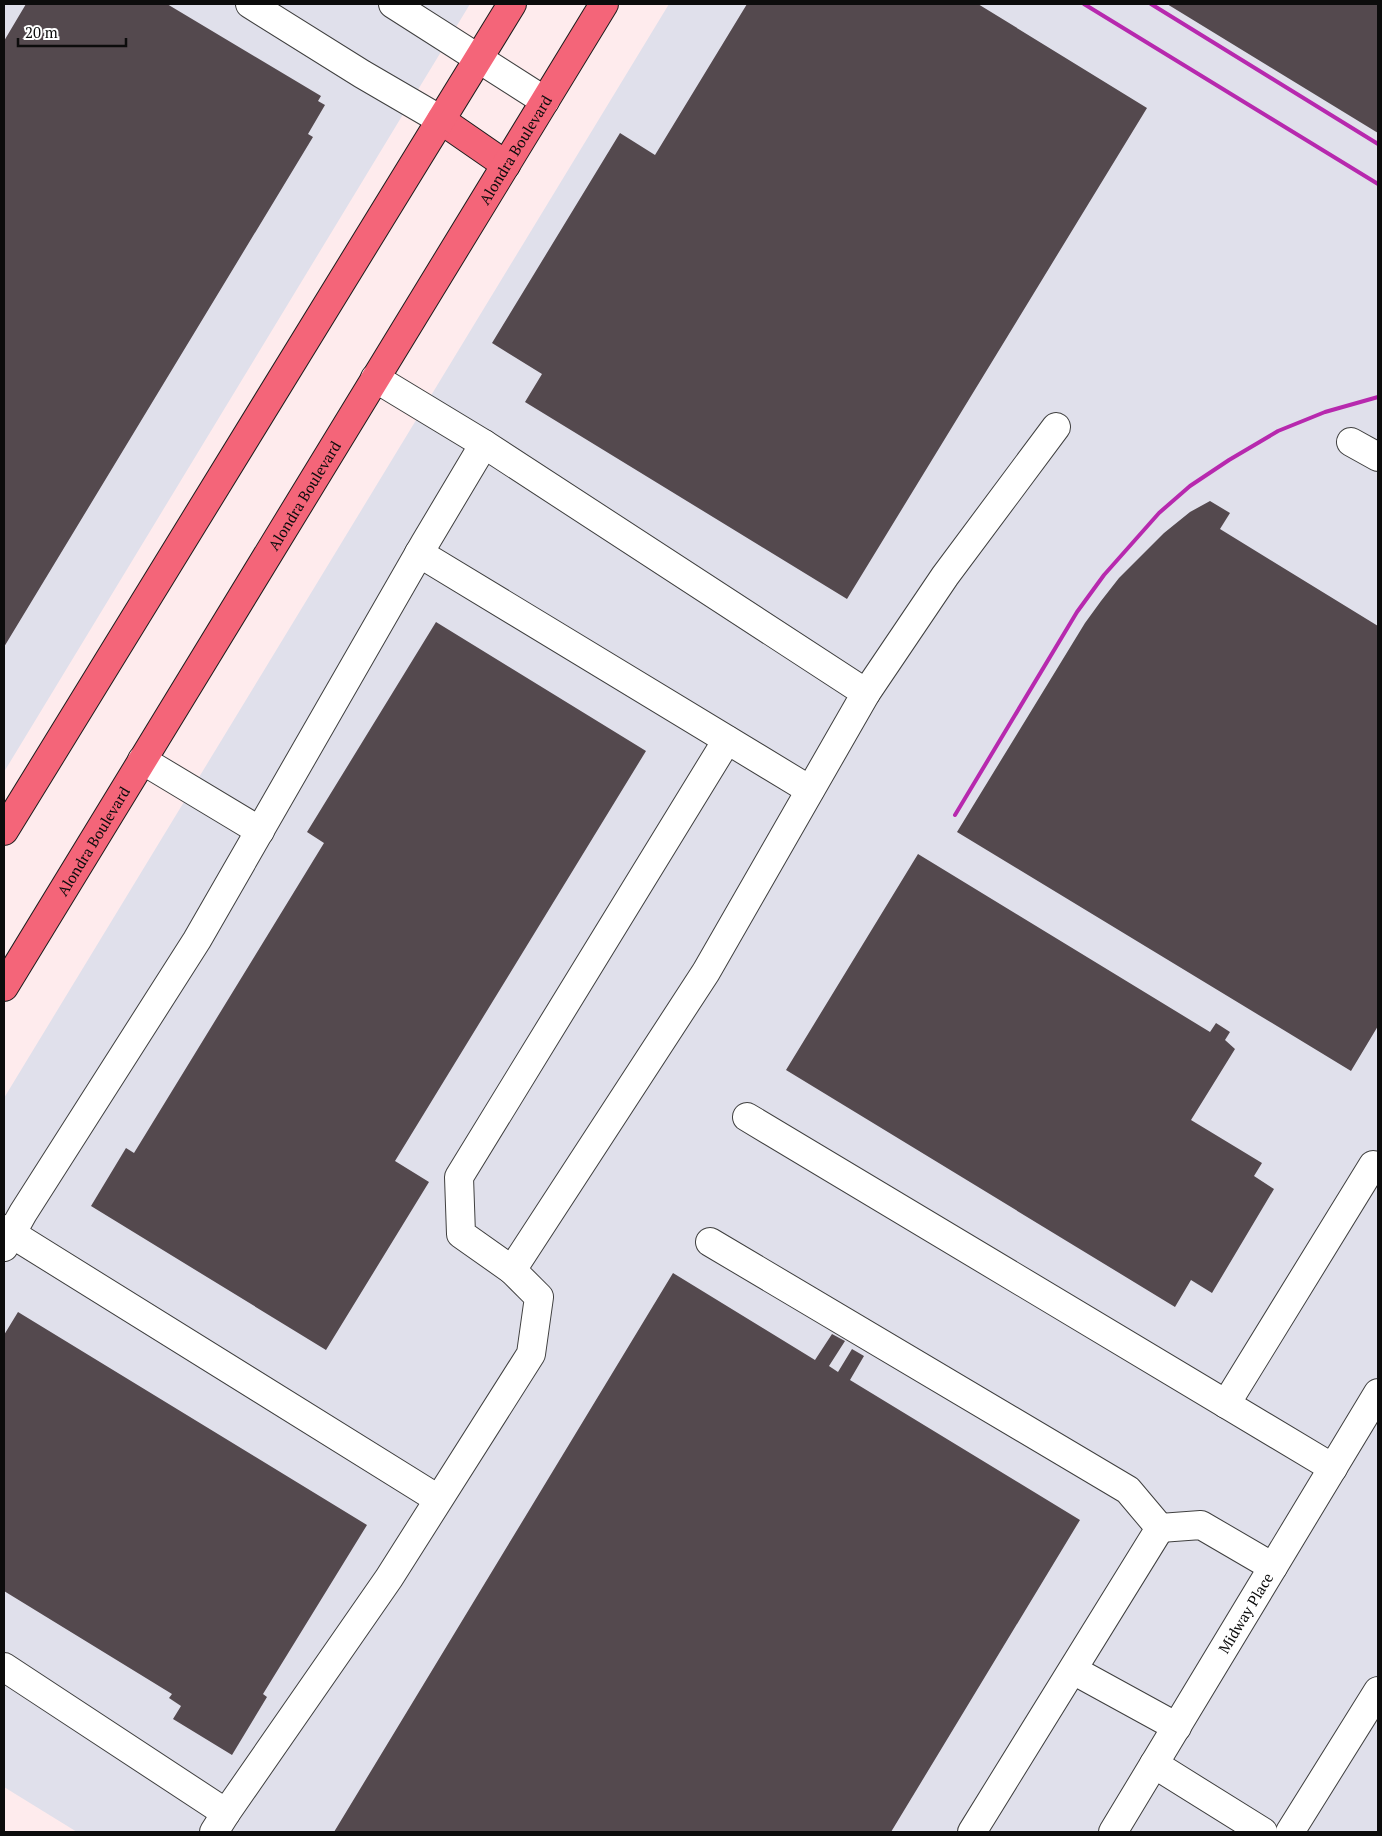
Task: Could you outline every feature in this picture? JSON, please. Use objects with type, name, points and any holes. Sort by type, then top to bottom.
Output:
[{"type":"main road","points":[[4,831],[512,4]]},
{"type":"main road","name":"Alondra Boulevard","points":[[4,987],[604,4]]},
{"type":"main road","points":[[441,120],[506,164]]},
{"type":"street","points":[[250,4],[362,74],[441,120]]},
{"type":"street","points":[[393,4],[545,101]]},
{"type":"street","points":[[375,378],[484,444],[866,693]]},
{"type":"street","points":[[512,1270],[706,972],[866,693],[945,576],[1056,427]]},
{"type":"street","points":[[1351,442],[1378,456]]},
{"type":"street","points":[[438,1498],[7,1237],[197,940],[419,553],[484,444]]},
{"type":"street","points":[[419,553],[810,790]]},
{"type":"street","points":[[4,1667],[220,1823],[389,1578],[531,1354],[539,1297],[512,1270],[461,1234],[459,1177],[727,740]]},
{"type":"street","points":[[142,760],[260,831]]},
{"type":"street","points":[[747,1116],[1333,1468]]},
{"type":"street","points":[[1226,1404],[1373,1165],[1378,1168]]},
{"type":"street","points":[[710,1242],[1128,1490],[1160,1528]]},
{"type":"street","name":"Midway Place","points":[[1113,1832],[1378,1393]]},
{"type":"street","points":[[1160,1528],[1201,1525],[1273,1567]]},
{"type":"street","points":[[972,1832],[1160,1528]]},
{"type":"street","points":[[1073,1670],[1177,1727]]},
{"type":"street","points":[[1290,1832],[1378,1691]]},
{"type":"street","points":[[1154,1764],[1263,1832]]},
{"type":"shaded area","points":[[4,4],[470,4],[4,772]]},
{"type":"shaded area","points":[[669,4],[1378,4],[1378,1832],[77,1832],[4,1787],[4,1098]]},
{"type":"building","points":[[26,4],[167,4],[321,96],[318,101],[325,105],[308,134],[313,137],[4,647],[4,41]]},
{"type":"building","points":[[747,4],[978,4],[1147,108],[847,599],[525,402],[542,374],[492,343],[620,133],[655,155]]},
{"type":"building","points":[[1167,4],[1378,4],[1378,133]]},
{"type":"building","points":[[1210,501],[1230,513],[1220,529],[1378,626],[1378,1026],[1351,1071],[957,832],[1085,623],[1101,601],[1119,578],[1164,533],[1190,512]]},
{"type":"building","points":[[436,622],[646,751],[395,1161],[429,1182],[326,1350],[91,1206],[126,1148],[134,1153],[324,843],[307,832]]},
{"type":"building","points":[[918,854],[1210,1032],[1216,1023],[1230,1032],[1225,1040],[1235,1049],[1191,1120],[1262,1163],[1254,1176],[1274,1189],[1212,1293],[1191,1280],[1175,1307],[786,1070]]},
{"type":"building","points":[[673,1273],[815,1360],[832,1334],[845,1341],[829,1366],[838,1372],[852,1349],[864,1356],[850,1380],[1080,1520],[891,1832],[334,1832]]},
{"type":"building","points":[[18,1312],[367,1525],[263,1694],[267,1697],[232,1755],[173,1719],[181,1706],[169,1698],[172,1694],[4,1591],[4,1335]]},
{"type":"railway","points":[[1084,4],[1378,184]]},
{"type":"railway","points":[[1151,4],[1378,144]]},
{"type":"railway","points":[[955,815],[1077,612],[1104,575],[1159,513],[1190,486],[1278,431],[1325,412],[1378,397]]}]
